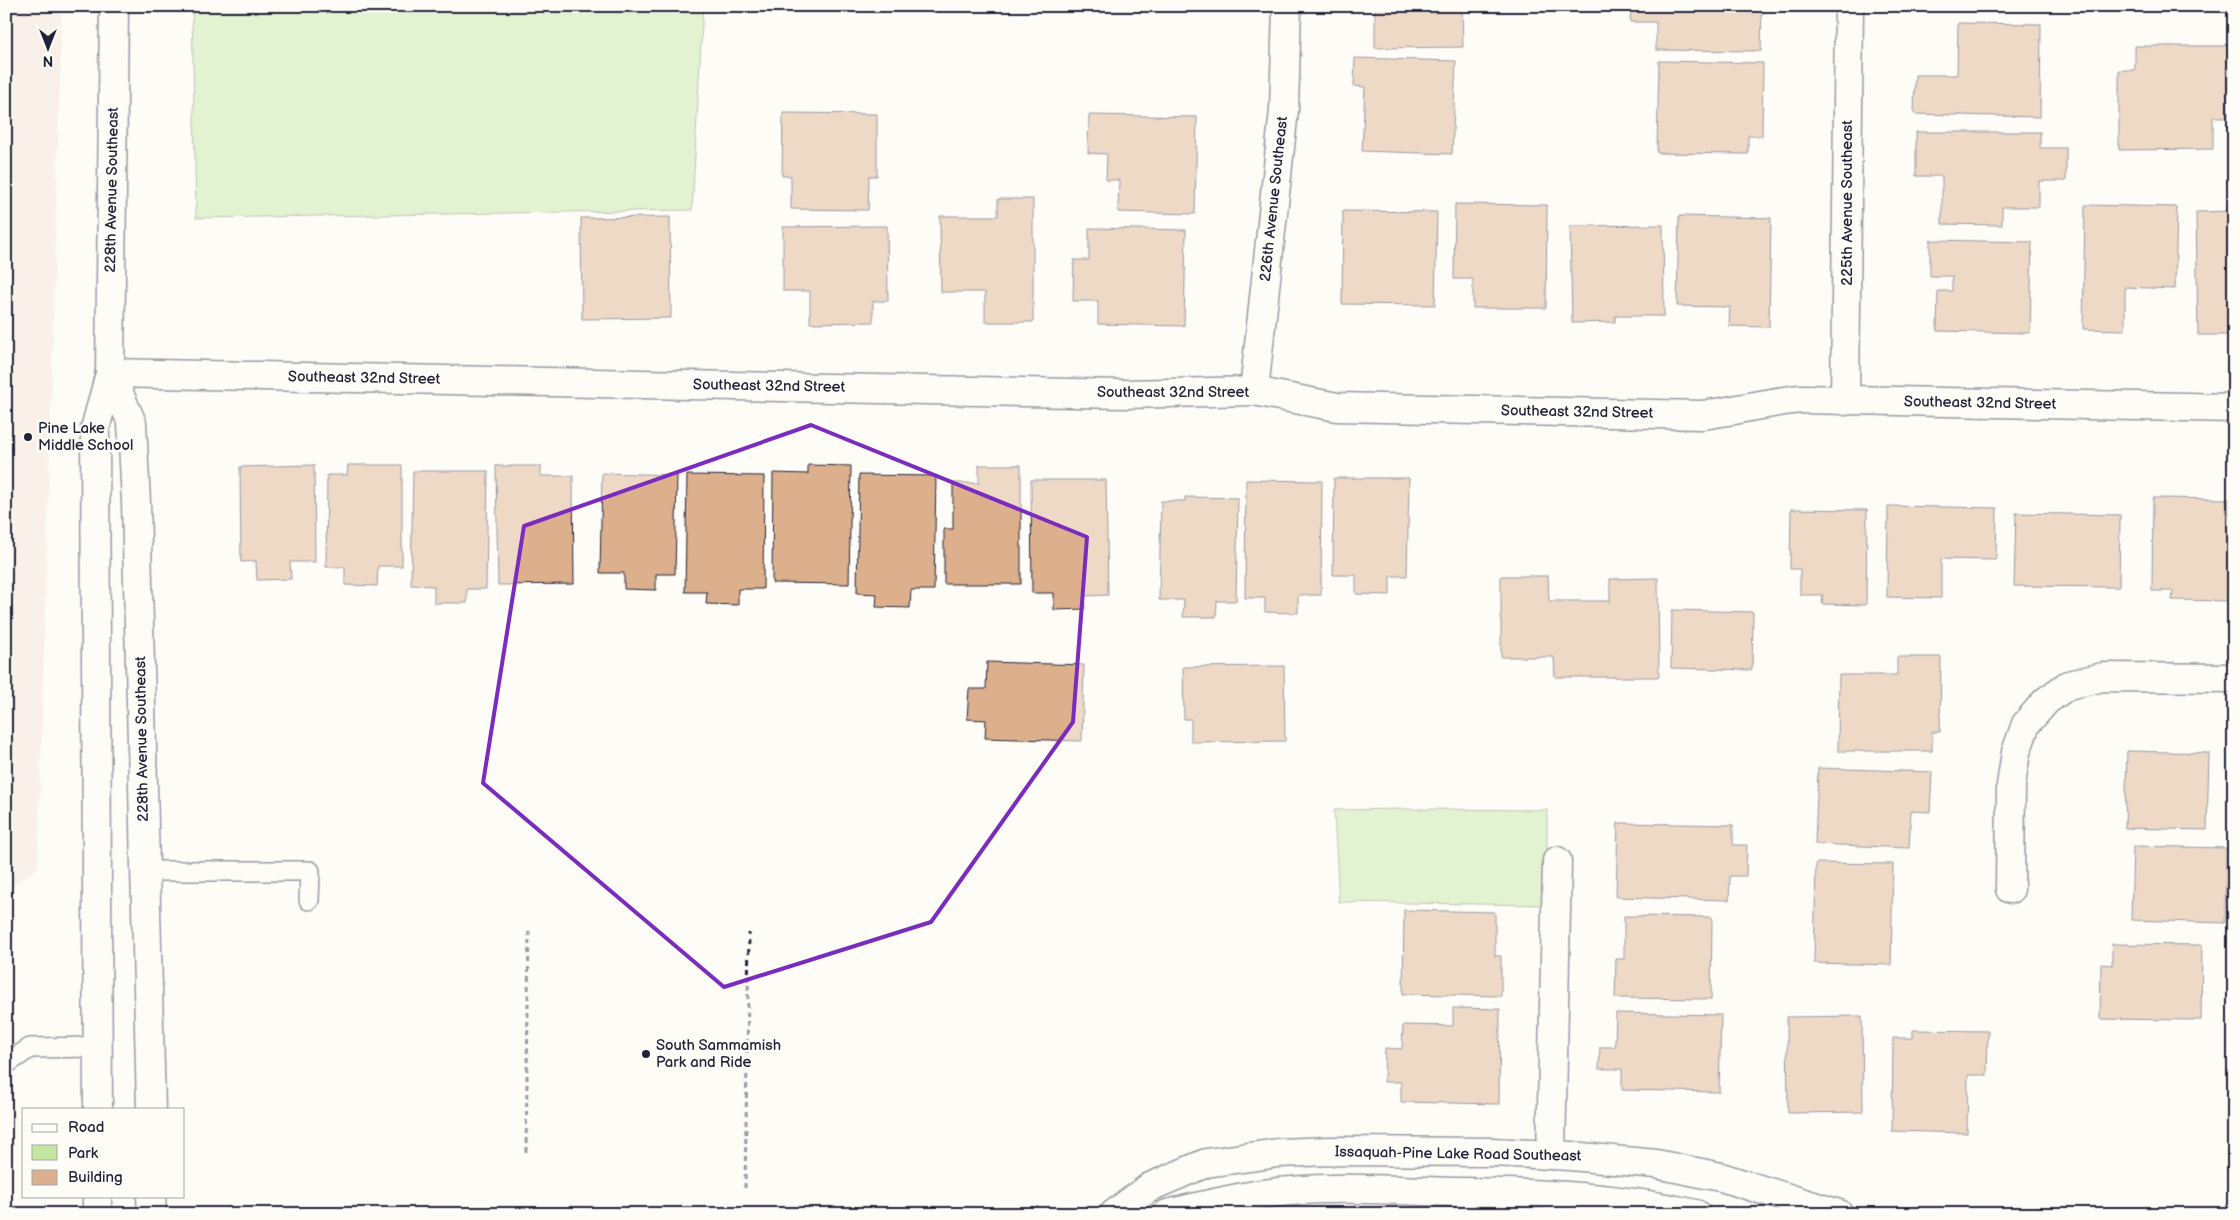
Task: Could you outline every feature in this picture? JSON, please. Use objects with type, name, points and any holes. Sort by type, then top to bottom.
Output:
[{"type":"street","name":"228th Avenue Southeast","points":[[98,1108],[95,429],[110,373],[114,6]]},
{"type":"street","name":"226th Avenue Southeast","points":[[1254,391],[1284,110],[1288,6]]},
{"type":"street","name":"225th Avenue Southeast","points":[[1845,400],[1849,6]]},
{"type":"street","name":"228th Avenue Southeast","points":[[110,373],[132,423],[136,502],[151,1108]]},
{"type":"street","name":"Southeast 32nd Street","points":[[110,373],[1124,394],[1254,391],[1337,407],[1701,415],[1740,410],[1773,401],[1801,399],[2234,408]]},
{"type":"street","points":[[2010,889],[2011,785],[2016,752],[2026,724],[2046,701],[2068,685],[2103,677],[2234,678]]},
{"type":"street","points":[[1551,1155],[1557,861]]},
{"type":"street","name":"Issaquah-Pine Lake Road Southeast","points":[[1114,1214],[1150,1186],[1206,1163],[1278,1153],[1330,1151],[1491,1152],[1647,1163],[1721,1177],[1839,1214]]},
{"type":"street","points":[[1167,1214],[1211,1204],[1290,1191],[1355,1190],[1568,1204],[1650,1204],[1696,1214]]},
{"type":"street","points":[[96,1214],[97,1198]]},
{"type":"street","points":[[151,1198],[152,1214]]},
{"type":"lane","points":[[145,871],[310,871],[309,900]]},
{"type":"lane","points":[[6,1064],[30,1048],[98,1046]]},
{"type":"path","points":[[526,1152],[529,930]]},
{"type":"path","points":[[745,1188],[750,933]]},
{"type":"highlighted area","points":[[811,425],[1087,537],[1073,722],[931,922],[724,987],[483,783],[524,526]]},
{"type":"shaded area","name":"Pine Lake Middle School","points":[[6,6],[62,6],[38,868],[6,890]]},
{"type":"green space","points":[[192,6],[703,6],[692,210],[196,218]]},
{"type":"green space","points":[[1334,810],[1547,810],[1547,905],[1339,902]]},
{"type":"building","points":[[851,6],[866,6],[856,13]]},
{"type":"building","points":[[1080,6],[1159,6],[1159,11],[1080,9]]},
{"type":"building","points":[[1375,6],[1462,6],[1463,47],[1375,48]]},
{"type":"building","points":[[1631,6],[1762,6],[1761,51],[1656,50],[1656,22],[1630,22]]},
{"type":"building","points":[[1958,23],[2041,24],[2040,117],[1914,114],[1915,75],[1957,75]]},
{"type":"building","points":[[2135,46],[2228,46],[2228,63],[2234,63],[2234,93],[2227,93],[2228,117],[2213,117],[2213,149],[2119,150],[2119,70],[2135,70]]},
{"type":"building","points":[[1355,58],[1456,61],[1452,154],[1362,151],[1365,87],[1354,86]]},
{"type":"building","points":[[1659,61],[1763,63],[1762,136],[1748,136],[1748,154],[1657,153]]},
{"type":"building","points":[[783,113],[877,114],[877,176],[869,176],[868,210],[791,209],[791,176],[782,176]]},
{"type":"building","points":[[1089,115],[1197,117],[1195,214],[1118,212],[1119,180],[1106,180],[1107,154],[1088,153]]},
{"type":"building","points":[[1916,132],[2040,132],[2040,148],[2066,148],[2066,181],[2039,181],[2039,207],[2002,207],[2002,225],[1942,224],[1942,176],[1916,176]]},
{"type":"building","points":[[998,199],[1033,199],[1033,322],[985,322],[985,292],[941,292],[940,216],[998,216]]},
{"type":"building","points":[[1455,204],[1547,205],[1546,308],[1473,308],[1473,279],[1454,279]]},
{"type":"building","points":[[2085,205],[2177,207],[2175,289],[2125,287],[2125,330],[2083,329]]},
{"type":"building","points":[[1343,211],[1437,212],[1435,305],[1342,304]]},
{"type":"building","points":[[2234,211],[2234,335],[2198,335],[2196,212]]},
{"type":"building","points":[[1679,216],[1771,218],[1769,327],[1729,326],[1730,307],[1677,306]]},
{"type":"building","points":[[670,217],[671,318],[582,319],[581,218]]},
{"type":"building","points":[[1663,225],[1664,316],[1615,316],[1615,322],[1572,323],[1570,226]]},
{"type":"building","points":[[887,226],[888,301],[873,301],[873,322],[810,323],[810,291],[783,291],[783,227]]},
{"type":"building","points":[[1089,228],[1186,230],[1184,326],[1098,324],[1098,301],[1073,301],[1074,260],[1089,260]]},
{"type":"building","points":[[1930,240],[2032,242],[2030,333],[1937,331],[1938,291],[1952,291],[1952,276],[1930,276]]},
{"type":"building","points":[[314,465],[315,562],[290,562],[291,579],[257,580],[256,561],[241,562],[240,467]]},
{"type":"building","points":[[348,465],[402,465],[402,566],[378,566],[377,586],[345,585],[345,567],[326,567],[327,475],[347,475]]},
{"type":"building","points":[[808,465],[851,466],[849,584],[772,583],[773,473],[808,474]]},
{"type":"building","points":[[979,465],[1021,465],[1021,584],[944,584],[944,529],[953,529],[953,483],[979,483]]},
{"type":"building","points":[[496,466],[541,466],[541,476],[573,476],[574,584],[498,585]]},
{"type":"building","points":[[413,471],[488,471],[486,589],[467,589],[467,603],[434,603],[434,586],[411,585]]},
{"type":"building","points":[[602,473],[677,475],[675,574],[656,574],[656,590],[624,589],[624,573],[600,573]]},
{"type":"building","points":[[687,475],[764,476],[763,589],[738,589],[738,605],[706,604],[707,592],[685,592]]},
{"type":"building","points":[[859,475],[936,476],[934,590],[911,590],[910,608],[876,607],[877,594],[857,593]]},
{"type":"building","points":[[1334,478],[1409,478],[1407,576],[1390,576],[1390,595],[1356,594],[1356,575],[1333,575]]},
{"type":"building","points":[[1031,480],[1106,480],[1108,595],[1085,596],[1085,609],[1054,610],[1054,593],[1032,593]]},
{"type":"building","points":[[1246,480],[1322,481],[1321,595],[1298,595],[1298,613],[1265,612],[1265,598],[1245,598]]},
{"type":"building","points":[[1185,497],[1238,498],[1236,601],[1217,601],[1216,617],[1183,617],[1184,600],[1159,600],[1161,501],[1185,501]]},
{"type":"building","points":[[2153,498],[2229,499],[2229,514],[2234,514],[2234,534],[2229,534],[2229,556],[2234,556],[2234,601],[2172,600],[2173,591],[2152,591]]},
{"type":"building","points":[[1888,506],[1997,508],[1996,560],[1941,559],[1941,598],[1887,597]]},
{"type":"building","points":[[1791,509],[1867,510],[1866,605],[1822,604],[1823,595],[1800,595],[1800,569],[1790,569]]},
{"type":"building","points":[[2016,513],[2120,515],[2119,587],[2014,586]]},
{"type":"building","points":[[1501,576],[1548,576],[1549,601],[1610,601],[1610,579],[1658,578],[1659,677],[1555,677],[1554,657],[1501,657]]},
{"type":"building","points":[[1672,610],[1753,612],[1752,670],[1671,668]]},
{"type":"building","points":[[1897,657],[1941,657],[1940,732],[1932,732],[1932,751],[1838,751],[1839,675],[1897,675]]},
{"type":"building","points":[[987,662],[1084,665],[1082,741],[985,738],[986,720],[967,719],[969,689],[986,689]]},
{"type":"building","points":[[1284,666],[1285,741],[1191,742],[1191,719],[1184,719],[1183,667]]},
{"type":"building","points":[[2127,751],[2209,753],[2207,830],[2125,828]]},
{"type":"building","points":[[1818,768],[1932,772],[1930,812],[1911,811],[1909,848],[1815,844]]},
{"type":"building","points":[[1618,823],[1733,825],[1733,845],[1747,845],[1746,876],[1730,876],[1729,900],[1616,897]]},
{"type":"building","points":[[2133,846],[2226,848],[2225,923],[2131,920]]},
{"type":"building","points":[[1816,863],[1893,864],[1891,965],[1814,963]]},
{"type":"building","points":[[1404,910],[1495,912],[1495,956],[1501,956],[1501,996],[1403,994]]},
{"type":"building","points":[[1624,916],[1712,917],[1711,999],[1615,998],[1616,959],[1624,959]]},
{"type":"building","points":[[2112,944],[2202,945],[2201,1020],[2100,1019],[2101,964],[2112,965]]},
{"type":"building","points":[[1453,1008],[1500,1009],[1499,1104],[1401,1102],[1401,1082],[1384,1082],[1385,1048],[1402,1049],[1403,1025],[1453,1026]]},
{"type":"building","points":[[1616,1013],[1721,1015],[1719,1092],[1622,1090],[1622,1069],[1599,1069],[1600,1047],[1615,1047]]},
{"type":"building","points":[[1862,1016],[1863,1112],[1788,1113],[1787,1017]]},
{"type":"building","points":[[1913,1030],[1988,1031],[1987,1075],[1968,1075],[1967,1133],[1892,1131],[1893,1038],[1913,1038]]},
{"type":"place","name":"Pine Lake Middle School","points":[[28,437]]},
{"type":"place","name":"South Sammamish Park and Ride","points":[[646,1054]]}]
